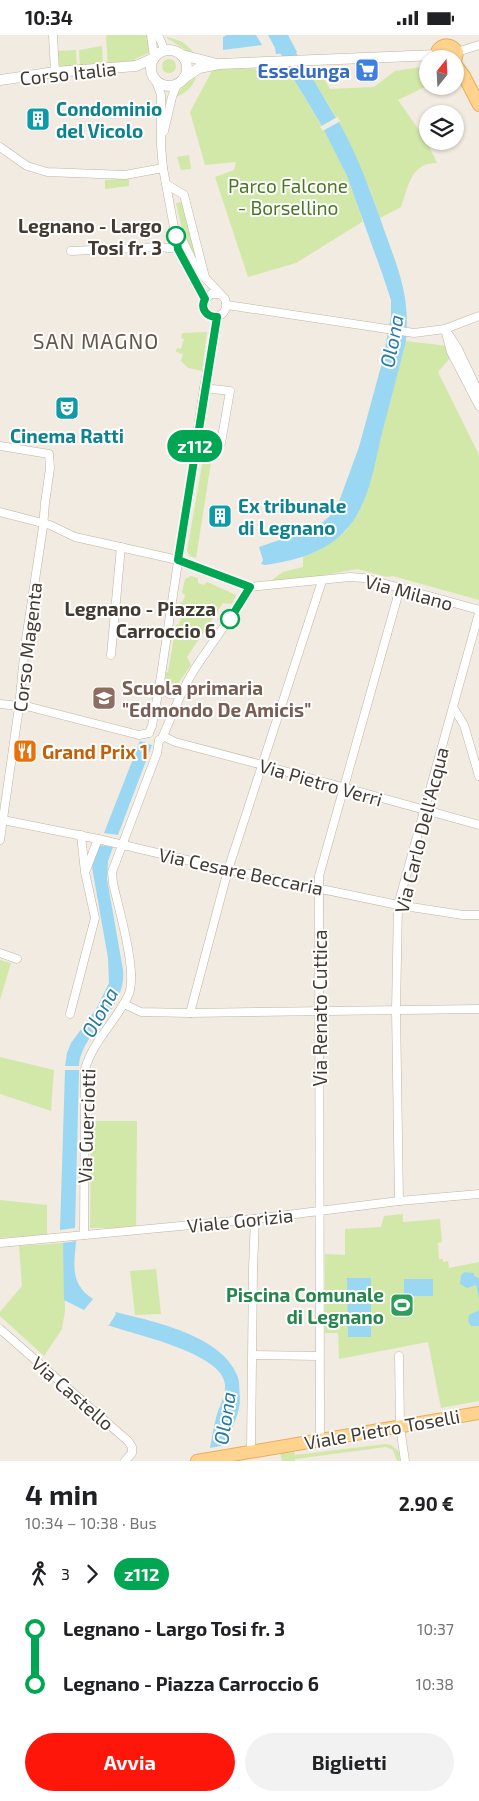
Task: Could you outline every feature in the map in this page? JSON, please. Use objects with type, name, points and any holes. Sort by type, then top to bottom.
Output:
[{"type":"main road","points":[[440,49],[452,46],[453,50]]},
{"type":"main road","points":[[464,77],[479,105]]},
{"type":"main road","name":"Viale Pietro Toselli","points":[[200,1461],[479,1413]]},
{"type":"street","points":[[53,35],[56,72]]},
{"type":"street","points":[[151,35],[154,58]]},
{"type":"street","points":[[158,35],[165,51]]},
{"type":"street","points":[[464,54],[479,45]]},
{"type":"street","points":[[154,78],[168,86],[199,69],[219,64],[281,63],[440,49]]},
{"type":"street","points":[[205,299],[178,249],[163,168],[161,95],[151,64],[154,58],[165,51],[174,51],[182,55],[219,64]]},
{"type":"street","points":[[161,145],[172,97],[187,66],[182,55]]},
{"type":"street","name":"Corso Italia","points":[[0,81],[56,72],[136,66],[154,58]]},
{"type":"street","name":"Corso Italia","points":[[136,66],[154,78]]},
{"type":"street","points":[[0,147],[27,166],[47,173],[125,175],[163,168]]},
{"type":"street","points":[[166,184],[184,195],[206,279]]},
{"type":"street","points":[[174,222],[196,268],[225,299],[226,305],[223,314],[217,317],[210,316],[205,312],[203,305],[205,299],[211,294],[219,294]]},
{"type":"street","points":[[71,251],[160,247],[178,249]]},
{"type":"street","points":[[226,305],[414,333],[446,329],[479,316]]},
{"type":"street","points":[[0,704],[30,707],[140,735],[150,729],[160,725],[162,736],[152,738],[150,729],[160,683],[204,388],[217,317]]},
{"type":"street","points":[[446,329],[479,393]]},
{"type":"street","points":[[446,329],[451,352],[479,406]]},
{"type":"street","points":[[204,388],[230,391],[221,443]]},
{"type":"street","name":"Corso Magenta","points":[[0,446],[49,454],[50,468],[25,646],[20,707],[2,809],[3,820],[0,840]]},
{"type":"street","points":[[0,512],[43,523],[76,537],[178,560],[250,587]]},
{"type":"street","points":[[111,655],[121,547]]},
{"type":"street","name":"Via Milano","points":[[250,587],[350,577],[364,578],[479,611]]},
{"type":"street","points":[[190,1013],[228,870],[322,581]]},
{"type":"street","name":"Via Guerciotti","points":[[84,1235],[85,1069],[98,1041],[130,994],[132,970],[112,872],[120,844],[157,753],[162,736],[182,692],[195,668],[237,609],[250,587]]},
{"type":"street","name":"Via Renato Cuttica","points":[[320,1440],[319,876],[400,588]]},
{"type":"street","name":"Via Carlo Dell'Acqua","points":[[399,1201],[396,1010],[398,905],[479,611]]},
{"type":"street","points":[[160,683],[163,690],[169,694],[176,695],[182,692]]},
{"type":"street","points":[[453,707],[464,725],[479,776]]},
{"type":"street","name":"Via Pietro Verri","points":[[162,736],[175,742],[479,825]]},
{"type":"street","name":"Via Cesare Beccaria","points":[[3,820],[81,835],[228,870],[398,905],[463,915],[479,915]]},
{"type":"street","points":[[70,1014],[95,918],[85,872],[81,835]]},
{"type":"street","points":[[85,872],[100,840]]},
{"type":"street","points":[[0,953],[17,959]]},
{"type":"street","points":[[124,1004],[141,1012],[190,1013],[479,1009]]},
{"type":"street","name":"Viale Gorizia","points":[[0,1243],[255,1219],[399,1201],[479,1194]]},
{"type":"street","points":[[251,1451],[255,1219]]},
{"type":"street","name":"Via Castello","points":[[0,1329],[128,1441],[132,1447],[132,1453],[126,1461]]},
{"type":"street","points":[[253,1355],[319,1355]]},
{"type":"street","points":[[399,1356],[400,1427],[405,1461]]},
{"type":"green space","points":[[106,35],[149,35],[151,52],[135,59],[132,69],[108,70]]},
{"type":"green space","points":[[165,37],[182,42],[195,55],[189,54]]},
{"type":"green space","points":[[102,46],[103,67],[80,69],[79,50]]},
{"type":"green space","points":[[76,50],[77,68],[59,70],[58,51]]},
{"type":"green space","points":[[166,59],[172,59],[176,66],[172,73],[166,73],[162,69],[162,63]]},
{"type":"green space","name":"Parco Falcone - Borsellino","points":[[306,67],[317,67],[330,89],[374,87],[395,71],[419,67],[419,90],[398,100],[419,130],[419,150],[431,150],[437,163],[428,164],[416,171],[401,207],[380,218],[369,187],[340,124]]},
{"type":"green space","name":"Parco Falcone - Borsellino","points":[[287,68],[332,143],[347,176],[362,222],[296,263],[248,277],[215,177],[234,170],[236,162],[205,165],[190,112],[213,69]]},
{"type":"green space","points":[[196,77],[189,89],[176,97],[184,85]]},
{"type":"green space","points":[[189,155],[191,169],[181,170],[177,157]]},
{"type":"green space","points":[[129,178],[129,186],[105,189],[105,180]]},
{"type":"green space","points":[[183,202],[200,267],[183,233],[176,203]]},
{"type":"green space","points":[[207,332],[202,371],[188,368],[181,361],[183,354],[176,352],[177,348],[181,349],[184,339],[181,338],[182,333]]},
{"type":"green space","points":[[406,341],[448,346],[451,357],[438,372],[479,455],[479,600],[393,576],[387,577],[357,569],[309,578],[269,582],[283,572],[303,567],[303,557],[319,550],[345,532],[357,515],[363,503]]},
{"type":"green space","points":[[207,436],[215,437],[196,558],[190,556],[187,551]]},
{"type":"green space","points":[[191,576],[198,578],[198,583],[204,585],[207,582],[236,595],[232,604],[223,603],[187,657],[191,665],[175,688],[168,687],[165,681],[166,672],[168,672],[176,625],[179,624],[181,618],[178,616],[180,603],[185,596],[182,592],[185,579]]},
{"type":"green space","points":[[0,960],[11,963],[0,1000]]},
{"type":"green space","points":[[0,1057],[54,1070],[51,1111],[0,1094]]},
{"type":"green space","points":[[91,1121],[137,1121],[136,1228],[90,1228]]},
{"type":"green space","points":[[0,1200],[47,1205],[47,1235],[0,1238]]},
{"type":"green space","name":"Piscina Comunale di Legnano","points":[[403,1214],[403,1222],[440,1219],[442,1242],[438,1243],[439,1259],[443,1259],[443,1262],[448,1261],[449,1268],[479,1262],[479,1401],[441,1408],[428,1342],[339,1359],[338,1333],[325,1333],[325,1254],[345,1255],[345,1229],[381,1227],[384,1216]]},
{"type":"green space","points":[[63,1243],[65,1311],[62,1329],[44,1356],[0,1316],[0,1312],[22,1286],[19,1246]]},
{"type":"green space","points":[[156,1269],[161,1314],[135,1315],[130,1271]]},
{"type":"green space","points":[[386,1444],[391,1445],[399,1452],[400,1461],[397,1461],[393,1450],[386,1447],[295,1459],[295,1461],[282,1461],[280,1452],[294,1450],[295,1455]]},
{"type":"water","points":[[227,35],[256,35],[262,45],[223,50],[223,37]]},
{"type":"water","points":[[268,35],[288,35],[297,52],[276,54]]},
{"type":"water","points":[[306,67],[336,118],[322,126],[287,68]]},
{"type":"water","points":[[339,122],[366,181],[401,278],[406,307],[406,341],[373,472],[359,511],[344,532],[318,551],[287,561],[265,565],[261,564],[263,560],[259,547],[317,527],[337,507],[359,447],[383,359],[391,316],[391,300],[382,273],[347,176],[324,130]]},
{"type":"water","points":[[140,741],[152,745],[118,835],[104,833]]},
{"type":"water","points":[[99,845],[113,847],[108,861],[107,879],[123,970],[122,984],[118,997],[111,1009],[87,1042],[79,1066],[65,1066],[71,1043],[96,1009],[109,983],[108,958],[92,867]]},
{"type":"water","points":[[65,1070],[79,1070],[75,1228],[60,1230]]},
{"type":"water","points":[[76,1241],[74,1266],[77,1281],[80,1287],[93,1299],[84,1310],[64,1300],[63,1243]]},
{"type":"water","points":[[465,1272],[474,1273],[474,1276],[479,1278],[479,1298],[476,1285],[467,1288],[460,1284],[461,1275]]},
{"type":"water","points":[[347,1278],[371,1278],[371,1337],[348,1337]]},
{"type":"water","points":[[404,1279],[433,1279],[433,1296],[404,1296]]},
{"type":"water","points":[[479,1310],[479,1326],[471,1326],[468,1321],[469,1315]]},
{"type":"water","points":[[115,1312],[166,1325],[184,1332],[201,1340],[229,1361],[238,1377],[240,1403],[226,1445],[210,1448],[216,1418],[225,1392],[225,1385],[221,1374],[210,1363],[194,1354],[175,1346],[107,1325],[109,1325],[116,1314]]},
{"type":"pier","points":[[339,116],[338,119],[341,120],[322,131],[320,127]]},
{"type":"waterway","name":"Olona","points":[[278,35],[306,84]]},
{"type":"bus line","name":"z112","points":[[176,236],[178,249],[205,299],[203,309],[210,316],[217,317],[206,375],[178,560],[250,587],[230,619]]},
{"type":"place","name":"Esselunga","points":[[367,70]]},
{"type":"place","name":"Condominio del Vicolo","points":[[38,119]]},
{"type":"place","name":"Legnano - Largo Tosi fr. 3","points":[[176,236]]},
{"type":"place","name":"Cinema Ratti","points":[[67,408]]},
{"type":"place","name":"Ex tribunale di Legnano","points":[[220,516]]},
{"type":"place","name":"Legnano - Piazza Carroccio 6","points":[[230,619]]},
{"type":"place","name":"Scuola primaria \"Edmondo De Amicis\"","points":[[104,698]]},
{"type":"place","name":"Grand Prix 1","points":[[25,751]]},
{"type":"place","name":"Piscina Comunale di Legnano","points":[[402,1305]]},
{"type":"district","name":"SAN MAGNO","points":[[96,340]]}]
